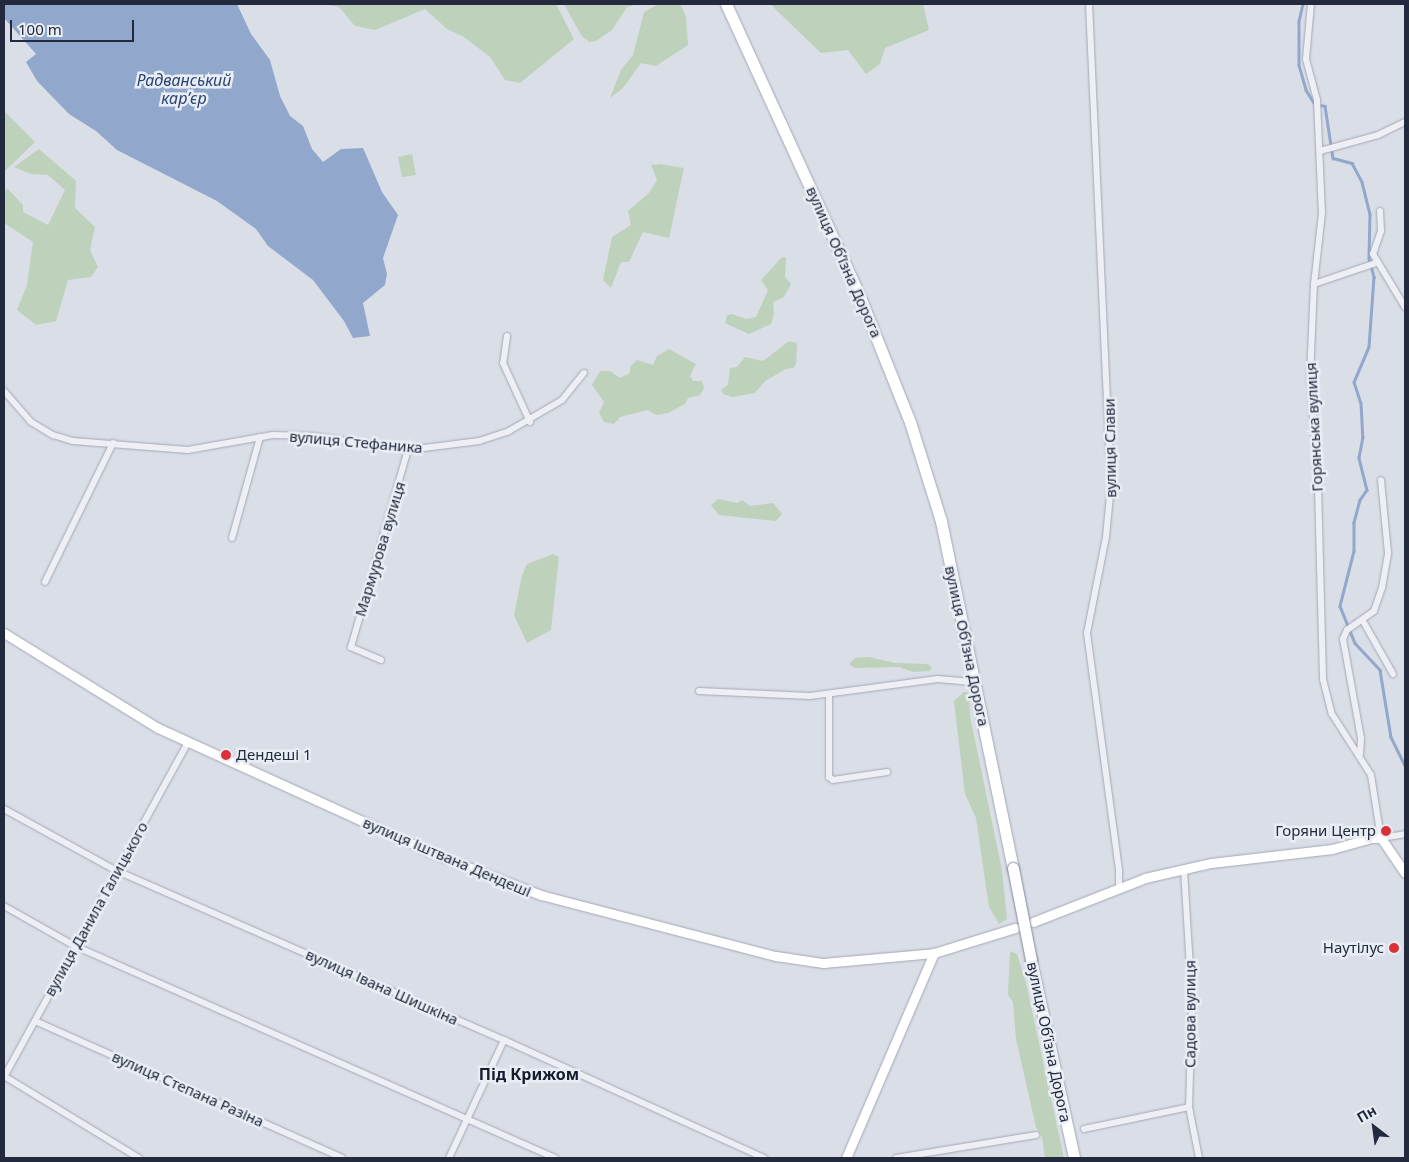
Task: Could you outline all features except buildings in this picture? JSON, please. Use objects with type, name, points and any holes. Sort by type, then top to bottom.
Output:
[{"type":"highway","name":"вулиця Обʼїзна Дорога","points":[[726,4],[796,153],[860,298],[910,422],[940,521],[1074,1158]]},
{"type":"street","name":"вулиця Слави","points":[[1089,4],[1112,485],[1106,537],[1087,634],[1119,871],[1119,889]]},
{"type":"street","name":"Горянська вулиця","points":[[1311,4],[1306,59],[1317,100],[1322,213],[1314,284],[1310,375],[1318,487],[1321,662],[1332,714],[1360,754],[1376,791],[1381,838]]},
{"type":"street","points":[[1320,151],[1378,135],[1405,122]]},
{"type":"street","points":[[1380,211],[1381,232],[1373,254],[1376,263],[1405,307]]},
{"type":"street","points":[[1314,284],[1376,263]]},
{"type":"street","points":[[507,336],[502,363],[530,422]]},
{"type":"street","name":"вулиця Стефаника","points":[[4,391],[31,422],[53,435],[73,441],[188,450],[260,437],[313,436],[408,450],[478,441],[530,422],[562,400],[584,373]]},
{"type":"street","points":[[232,538],[260,437]]},
{"type":"street","points":[[45,582],[113,443]]},
{"type":"street","name":"Мармурова вулиця","points":[[380,660],[351,647],[408,450]]},
{"type":"street","points":[[1360,754],[1361,738],[1342,639],[1349,629],[1374,612],[1388,553],[1381,480]]},
{"type":"street","points":[[1363,621],[1393,674]]},
{"type":"street","name":"вулиця Іштвана Дендеші","points":[[4,633],[138,717],[188,742],[463,867],[566,903],[801,960],[836,962],[934,953],[1015,928]]},
{"type":"street","points":[[699,691],[829,695],[938,679],[975,682]]},
{"type":"street","points":[[829,695],[829,777],[833,780],[887,772]]},
{"type":"street","name":"вулиця Данила Галицького","points":[[4,1076],[188,742]]},
{"type":"street","name":"вулиця Івана Шишкіна","points":[[4,809],[117,871],[504,1040],[764,1158]]},
{"type":"street","points":[[1033,922],[1145,878],[1211,863],[1325,850],[1405,834]]},
{"type":"street","points":[[1381,838],[1405,873]]},
{"type":"street","name":"Садова вулиця","points":[[1184,870],[1192,992],[1189,1107],[1199,1158]]},
{"type":"street","points":[[4,906],[75,946],[555,1158]]},
{"type":"street","points":[[846,1158],[928,975],[934,953]]},
{"type":"street","name":"вулиця Степана Разіна","points":[[35,1021],[342,1158]]},
{"type":"street","points":[[450,1158],[504,1040]]},
{"type":"street","points":[[4,1076],[139,1158]]},
{"type":"street","points":[[1084,1129],[1189,1107]]},
{"type":"street","points":[[896,1158],[1036,1135]]},
{"type":"green space","points":[[322,4],[556,4],[574,39],[520,83],[505,80],[490,57],[464,37],[447,29],[425,9],[375,30],[355,26],[339,7]]},
{"type":"green space","points":[[564,4],[638,4],[627,7],[612,30],[596,41],[589,42],[581,35]]},
{"type":"green space","points":[[658,4],[680,4],[686,16],[688,45],[656,66],[641,63],[623,88],[610,98],[621,70],[633,55],[644,12]]},
{"type":"green space","points":[[770,4],[923,4],[929,30],[885,48],[880,64],[866,74],[848,50],[821,53]]},
{"type":"green space","points":[[4,111],[35,142],[4,172]]},
{"type":"green space","points":[[39,149],[76,181],[75,208],[95,227],[90,250],[98,267],[91,277],[68,280],[56,321],[36,325],[17,310],[27,285],[33,242],[4,223],[4,194],[7,188],[23,205],[23,212],[48,225],[65,190],[48,175],[31,174],[14,167]]},
{"type":"green space","points":[[412,154],[416,175],[402,177],[398,157]]},
{"type":"green space","points":[[660,164],[684,168],[669,238],[643,232],[629,262],[621,262],[611,288],[603,280],[612,237],[631,225],[628,211],[649,193],[657,180],[651,165]]},
{"type":"green space","points":[[782,257],[786,258],[785,277],[791,284],[784,297],[773,302],[774,314],[771,324],[749,334],[725,323],[727,315],[732,314],[746,319],[756,317],[768,290],[761,280]]},
{"type":"green space","points":[[789,341],[797,343],[796,364],[793,368],[786,369],[765,381],[755,393],[732,397],[723,394],[721,390],[728,385],[730,368],[737,367],[745,357],[763,361]]},
{"type":"green space","points":[[669,349],[696,364],[690,376],[693,381],[702,381],[704,388],[700,395],[688,398],[685,404],[668,413],[656,415],[648,410],[620,417],[614,424],[604,422],[599,413],[604,402],[592,385],[600,371],[610,371],[620,378],[630,373],[630,367],[637,360],[653,365],[657,356]]},
{"type":"green space","points":[[718,499],[737,503],[742,500],[750,506],[773,503],[782,514],[776,521],[719,515],[711,505]]},
{"type":"green space","points":[[553,554],[559,557],[551,630],[527,643],[514,615],[522,575],[527,564]]},
{"type":"green space","points":[[869,657],[895,663],[928,664],[932,668],[929,671],[913,672],[899,667],[855,668],[849,664],[855,658]]},
{"type":"green space","points":[[964,692],[967,692],[969,697],[970,716],[1002,870],[1007,919],[999,924],[989,907],[976,818],[965,794],[954,701]]},
{"type":"green space","points":[[1010,951],[1017,954],[1026,983],[1064,1158],[1045,1158],[1042,1137],[1036,1127],[1016,1039],[1013,1002],[1008,995]]},
{"type":"water","name":"Радванський карʼєр","points":[[4,4],[237,4],[251,34],[270,60],[280,96],[290,116],[303,126],[312,149],[323,162],[341,149],[363,148],[382,192],[398,215],[383,258],[387,274],[385,285],[363,303],[370,336],[353,338],[344,321],[313,280],[268,246],[256,229],[217,201],[117,150],[96,131],[69,114],[37,81],[26,62],[36,54],[4,18]]},
{"type":"waterway","points":[[1303,4],[1299,22],[1299,65],[1306,90],[1314,103]]},
{"type":"waterway","points":[[1320,105],[1325,106],[1333,158],[1352,163],[1362,182],[1370,214],[1369,258],[1374,277],[1369,347],[1354,382],[1361,403],[1363,437],[1359,458],[1367,490],[1360,500],[1354,523],[1354,551],[1340,606],[1355,643],[1380,670],[1391,737],[1405,766]]},
{"type":"place","name":"Дендеші 1","points":[[226,755]]},
{"type":"place","name":"Горяни Центр","points":[[1386,831]]},
{"type":"place","name":"Наутілус","points":[[1394,948]]},
{"type":"district","name":"Під Крижом","points":[[529,1074]]}]
